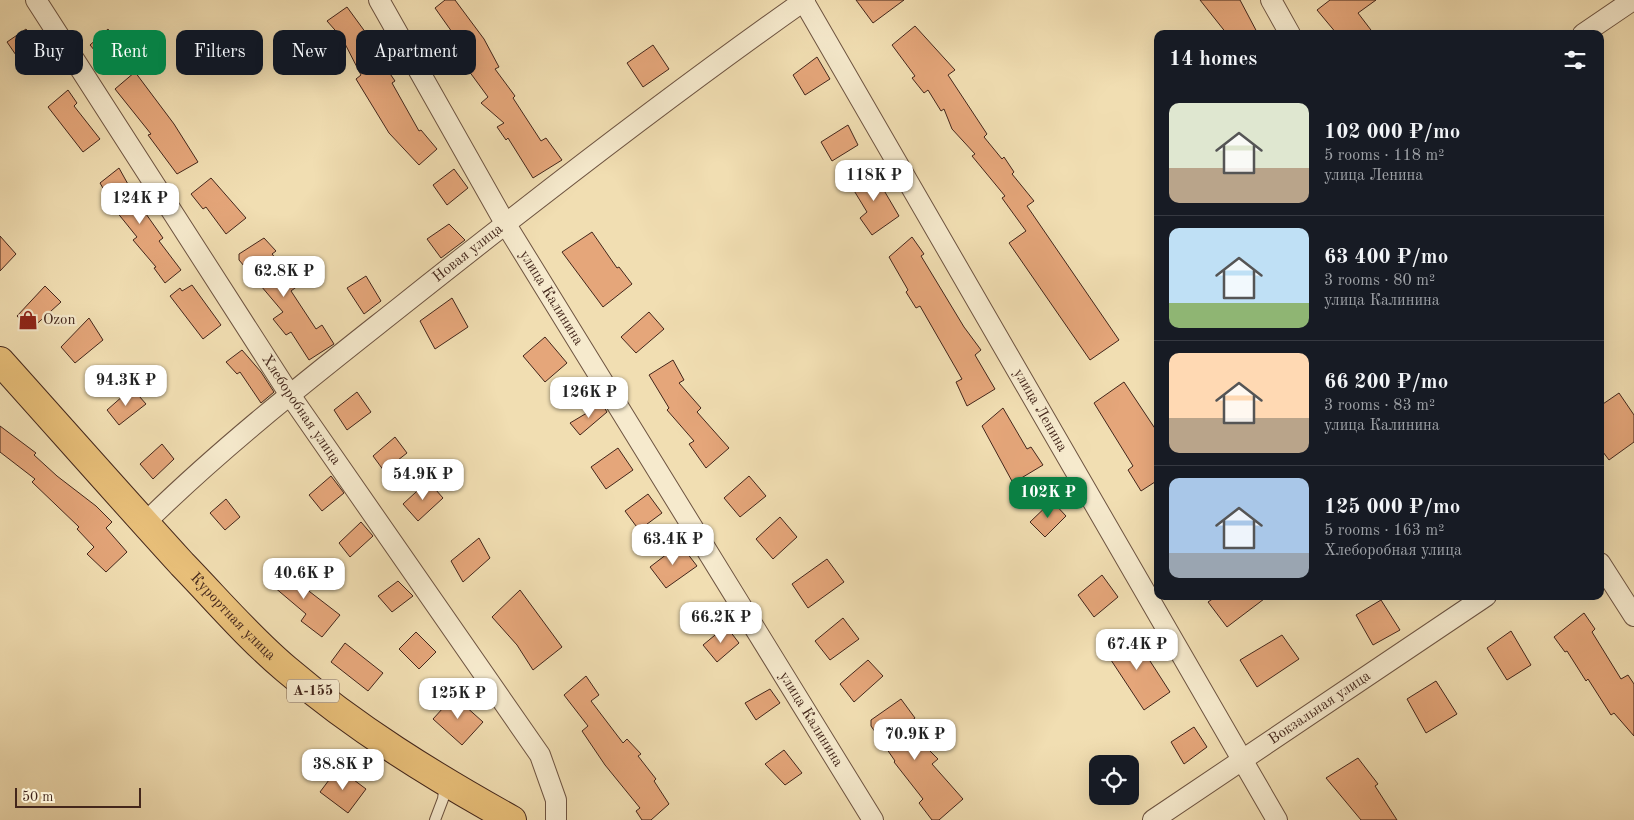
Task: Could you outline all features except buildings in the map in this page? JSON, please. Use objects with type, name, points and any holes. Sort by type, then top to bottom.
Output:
[{"type":"main road","name":"Курортная улица","points":[[0,361],[219,603],[285,668],[365,731],[445,783],[512,820]]},
{"type":"street","name":"Хлеборобная улица","points":[[36,0],[290,395],[540,755],[556,800],[556,820]]},
{"type":"street","name":"улица Калинина","points":[[379,0],[505,223],[873,820]]},
{"type":"street","name":"Новая улица","points":[[145,523],[168,500],[290,395],[505,223],[804,0]]},
{"type":"street","name":"улица Ленина","points":[[804,0],[1277,820]]},
{"type":"street","points":[[1271,0],[1288,30]]},
{"type":"street","points":[[1589,30],[1633,0]]},
{"type":"street","points":[[1604,570],[1634,616]]},
{"type":"street","name":"Вокзальная улица","points":[[1154,820],[1480,600]]},
{"type":"lane","points":[[435,820],[443,799],[445,783]]},
{"type":"place","name":"Ozon","points":[[28,320]]}]
